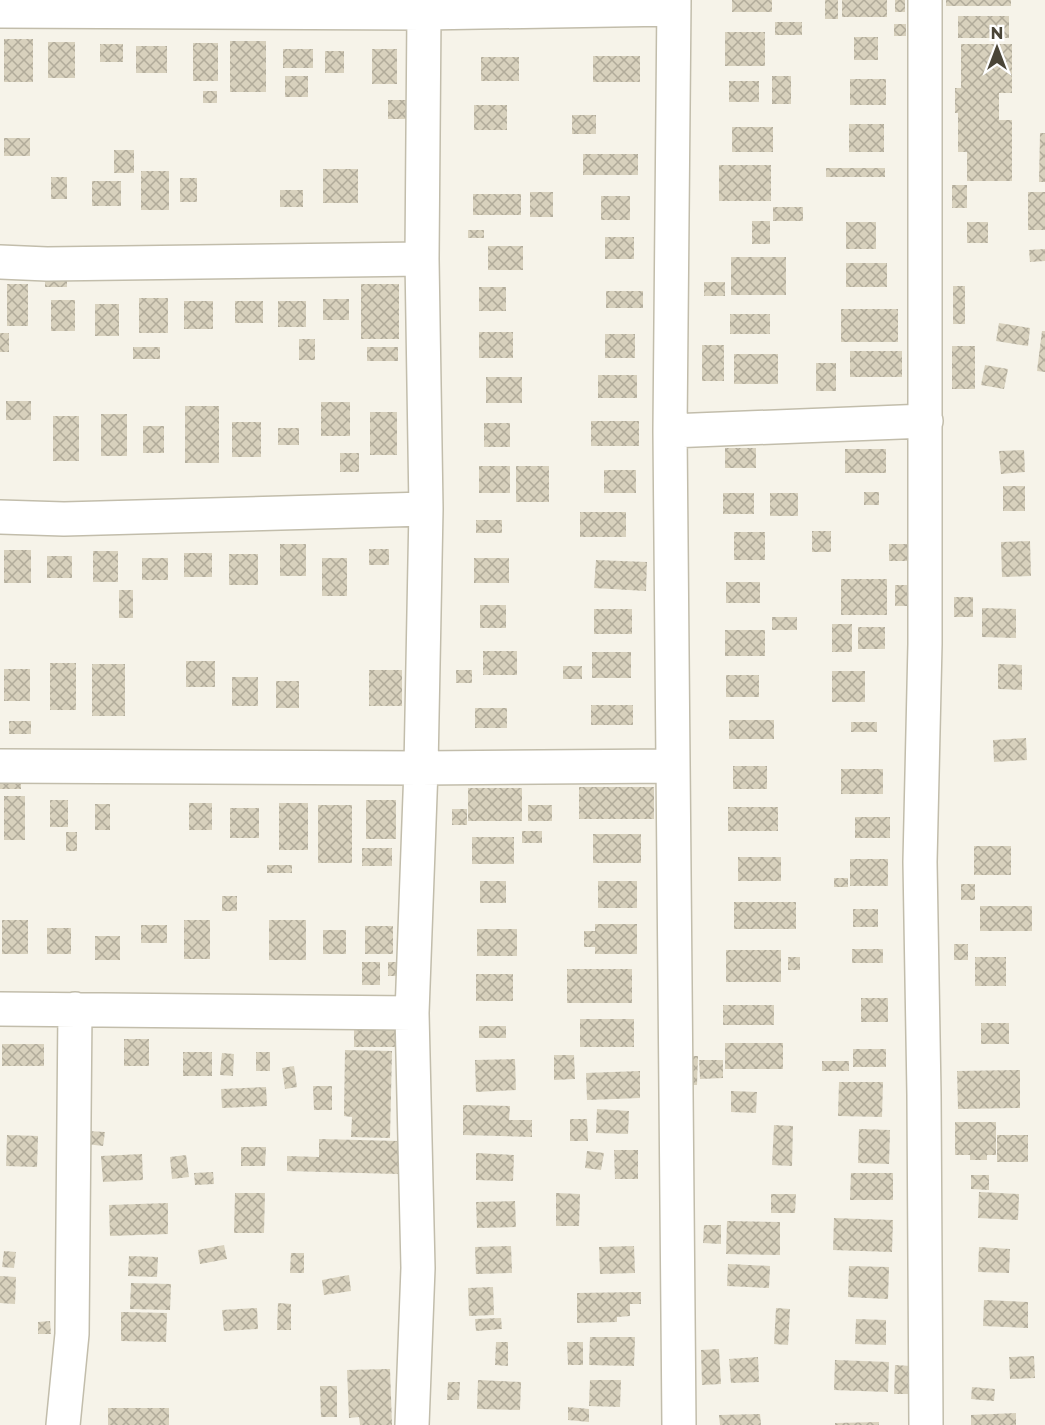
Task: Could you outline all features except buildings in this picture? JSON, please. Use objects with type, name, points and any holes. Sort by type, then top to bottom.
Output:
[{"type":"street","points":[[925,0],[925,655],[920,862],[926,1425]]},
{"type":"street","points":[[0,11],[424,13],[674,4],[670,430],[679,1425]]},
{"type":"street","points":[[412,1425],[418,1268],[412,1013],[422,768],[426,509],[422,259],[424,13]]},
{"type":"street","points":[[0,262],[48,264],[422,259]]},
{"type":"street","points":[[670,430],[926,421]]},
{"type":"street","points":[[0,517],[64,519],[426,509]]},
{"type":"street","points":[[0,766],[422,768],[673,766]]},
{"type":"street","points":[[0,1009],[412,1013]]},
{"type":"street","points":[[63,1425],[72,1334],[75,1009]]}]
